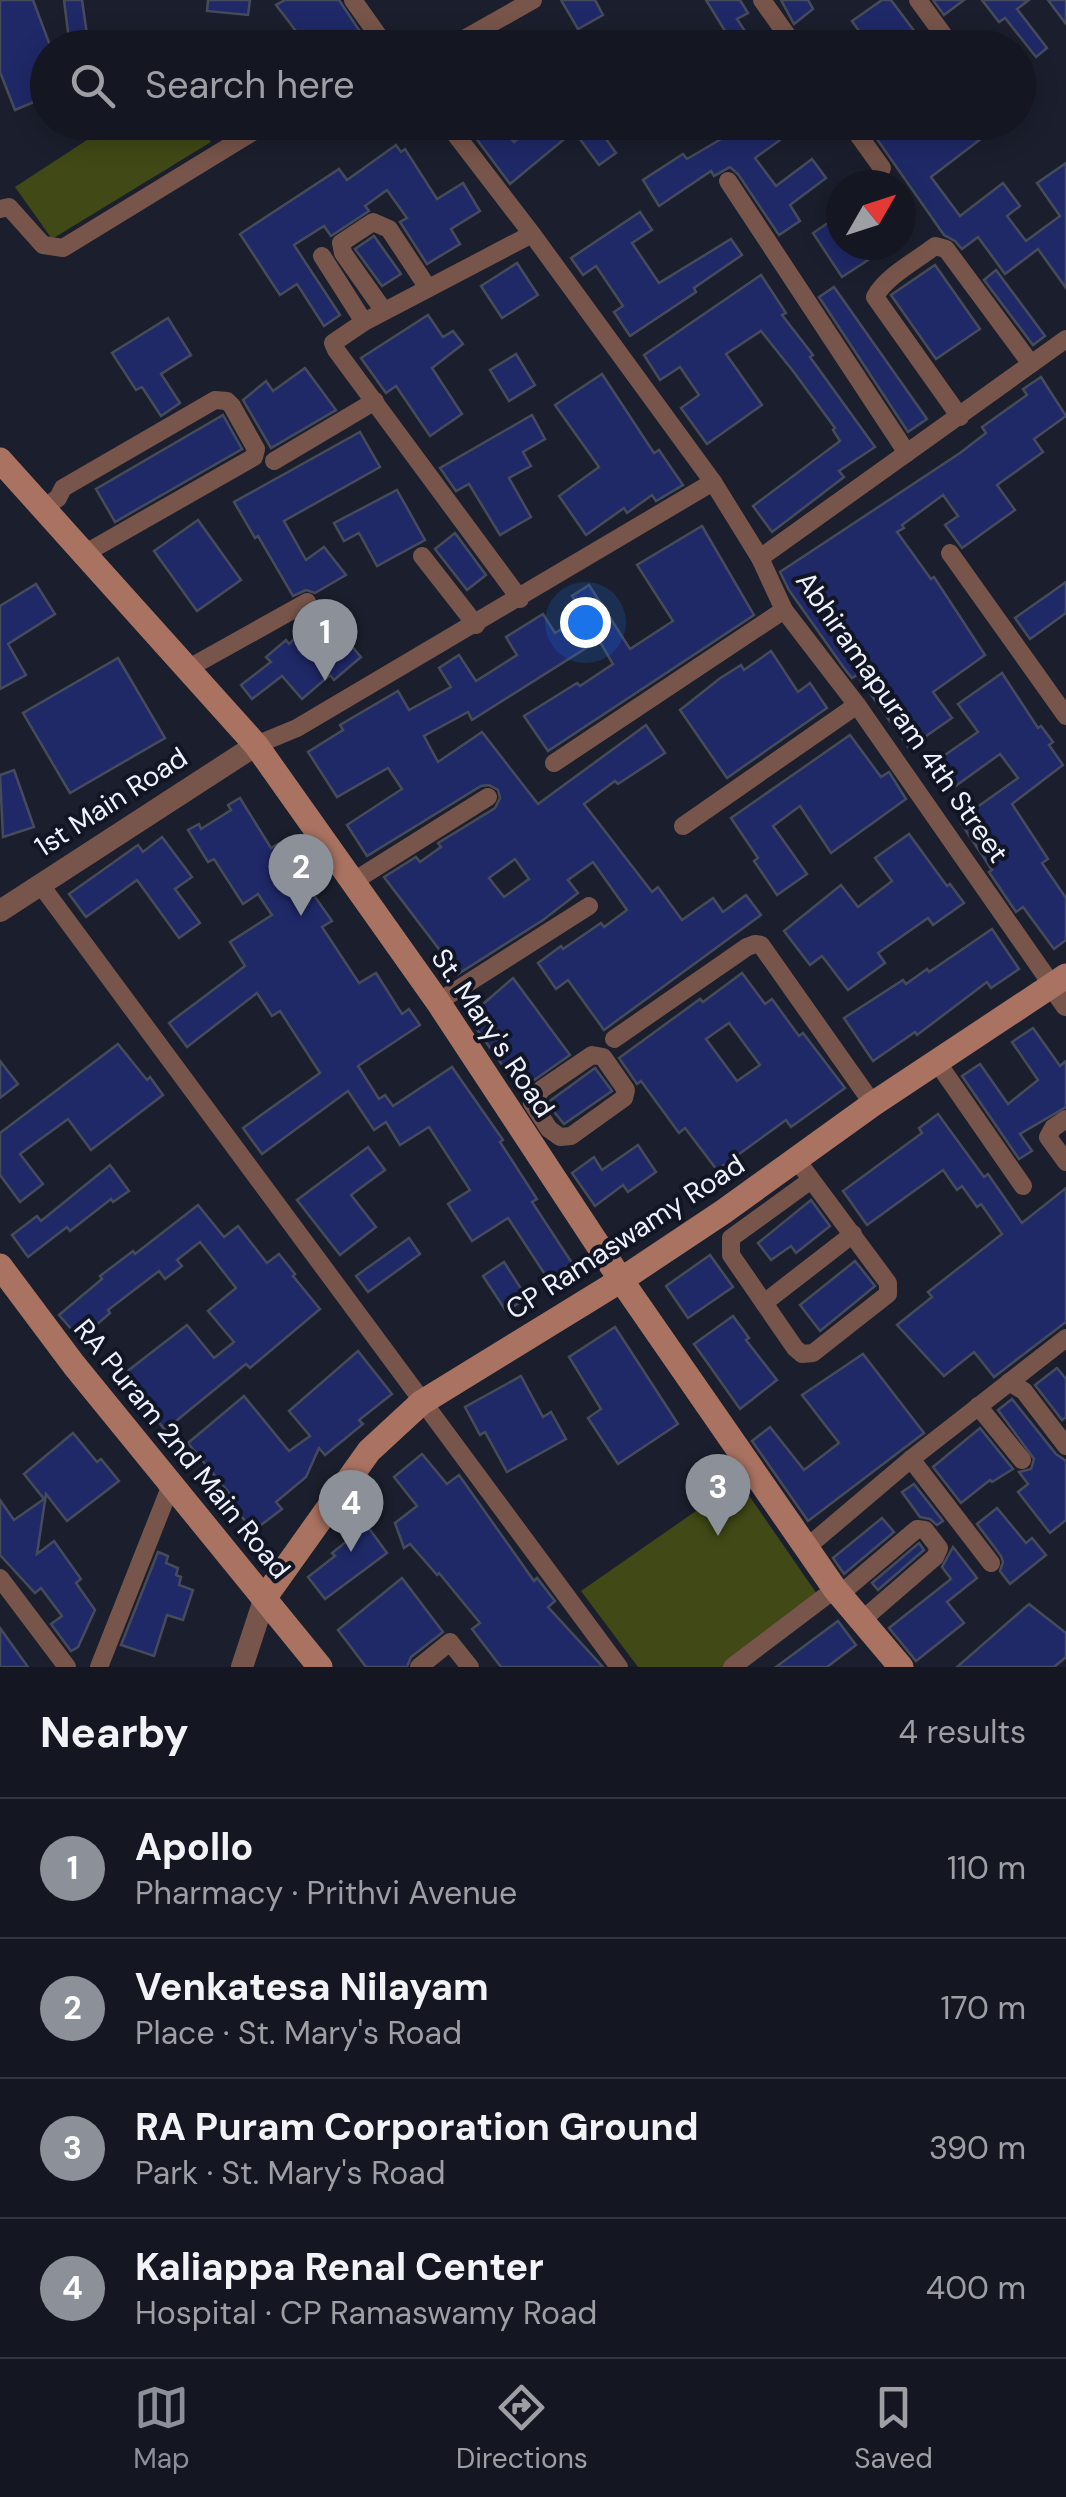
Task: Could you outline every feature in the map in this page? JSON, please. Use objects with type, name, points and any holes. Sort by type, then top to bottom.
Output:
[{"type":"main road","name":"St. Mary's Road","points":[[0,460],[256,745],[438,1002],[531,1122],[622,1280],[837,1592],[900,1667]]},
{"type":"main road","name":"CP Ramaswamy Road","points":[[265,1597],[369,1450],[421,1403],[622,1280],[937,1062],[1061,989]]},
{"type":"main road","name":"RA Puram 2nd Main Road","points":[[0,1266],[171,1486],[320,1667]]},
{"type":"street","points":[[353,0],[374,30]]},
{"type":"street","points":[[480,30],[533,0]]},
{"type":"street","points":[[762,0],[783,30]]},
{"type":"street","points":[[918,0],[940,30]]},
{"type":"street","points":[[0,208],[9,207],[43,245],[63,248],[240,140]]},
{"type":"street","name":"Abhiramapuram 4th Street","points":[[460,140],[714,482],[760,558],[784,610],[1061,989]]},
{"type":"street","points":[[862,140],[882,168]]},
{"type":"street","points":[[728,181],[907,452]]},
{"type":"street","points":[[374,317],[343,253],[342,243],[372,222],[389,230],[428,288]]},
{"type":"street","points":[[520,599],[333,342],[532,234]]},
{"type":"street","points":[[960,417],[874,297],[880,288],[935,246],[946,249],[1031,364]]},
{"type":"street","points":[[325,252],[374,317]]},
{"type":"street","points":[[760,558],[1066,339]]},
{"type":"street","points":[[42,509],[58,498],[62,488],[216,400],[232,406],[256,448],[254,457],[84,554]]},
{"type":"street","points":[[274,461],[375,401]]},
{"type":"street","points":[[256,745],[297,728],[714,482]]},
{"type":"street","points":[[950,553],[1066,716]]},
{"type":"street","points":[[422,556],[476,625]]},
{"type":"street","points":[[188,669],[307,602]]},
{"type":"street","points":[[554,764],[784,610]]},
{"type":"street","points":[[682,826],[857,705]]},
{"type":"street","name":"1st Main Road","points":[[0,912],[256,745]]},
{"type":"street","points":[[354,881],[488,798]]},
{"type":"street","points":[[40,884],[619,1667]]},
{"type":"street","points":[[438,1002],[588,906]]},
{"type":"street","points":[[614,1039],[747,948],[761,945],[873,1104]]},
{"type":"street","points":[[592,1055],[603,1057],[626,1090],[624,1098],[572,1136],[560,1137],[531,1122],[542,1089],[592,1055]]},
{"type":"street","points":[[937,1062],[1022,1186]]},
{"type":"street","points":[[1066,1119],[1048,1137],[1066,1162]]},
{"type":"street","points":[[796,1159],[888,1283],[888,1294],[813,1353],[802,1354],[731,1256],[731,1238],[811,1180]]},
{"type":"street","points":[[764,1303],[853,1234]]},
{"type":"street","points":[[806,1548],[910,1459],[1066,1338]]},
{"type":"street","points":[[1009,1382],[1024,1391],[1066,1446]]},
{"type":"street","points":[[978,1406],[1022,1460]]},
{"type":"street","points":[[910,1459],[990,1564]]},
{"type":"street","points":[[99,1667],[171,1486]]},
{"type":"street","points":[[732,1667],[917,1529],[925,1530],[940,1548],[935,1557],[861,1620]]},
{"type":"street","points":[[0,1578],[67,1667]]},
{"type":"street","points":[[242,1667],[265,1597]]},
{"type":"street","points":[[419,1667],[450,1642],[470,1667]]},
{"type":"green space","points":[[87,140],[211,142],[52,239],[15,187]]},
{"type":"green space","points":[[739,1481],[817,1594],[724,1667],[638,1667],[581,1591]]},
{"type":"building","points":[[0,0],[33,0],[44,30],[30,30],[30,104],[15,110],[0,72]]},
{"type":"building","points":[[64,0],[82,0],[86,30],[68,30]]},
{"type":"building","points":[[208,0],[250,0],[248,15],[207,11]]},
{"type":"building","points":[[285,0],[339,0],[359,30],[295,30],[276,5]]},
{"type":"building","points":[[561,0],[595,0],[603,15],[578,29]]},
{"type":"building","points":[[706,0],[740,0],[748,13],[737,19],[744,30],[724,30]]},
{"type":"building","points":[[781,0],[808,0],[813,9],[794,24]]},
{"type":"building","points":[[882,0],[891,0],[914,30],[858,30],[852,21]]},
{"type":"building","points":[[933,0],[964,0],[944,15]]},
{"type":"building","points":[[982,0],[1029,0],[1017,9],[1033,30],[1015,30],[1005,18],[999,22]]},
{"type":"building","points":[[1048,0],[1066,0],[1066,24]]},
{"type":"building","points":[[1036,34],[1047,48],[1036,57]]},
{"type":"building","points":[[477,140],[563,140],[510,184]]},
{"type":"building","points":[[581,140],[607,140],[616,153],[599,165]]},
{"type":"building","points":[[720,140],[780,140],[755,158],[776,186],[812,159],[826,178],[790,205],[800,221],[779,235],[730,167],[714,176],[711,171],[659,206],[643,180],[683,154],[687,159]]},
{"type":"building","points":[[878,140],[979,140],[931,177],[960,216],[1003,183],[1020,206],[1007,216],[1026,241],[1060,216],[1037,183],[1066,163],[1066,288],[1038,249],[1005,274],[978,237],[962,249],[944,235],[916,195],[916,170],[899,170]]},
{"type":"building","points":[[396,145],[401,152],[405,149],[437,199],[463,183],[480,211],[451,229],[460,244],[427,264],[400,222],[407,218],[387,190],[365,206],[369,211],[331,236],[324,226],[294,245],[340,315],[324,326],[297,284],[280,295],[240,234],[339,169],[347,180]]},
{"type":"building","points":[[640,212],[652,230],[632,243],[659,283],[731,239],[742,255],[694,288],[696,292],[630,336],[614,312],[623,306],[596,266],[583,275],[571,258]]},
{"type":"building","points":[[826,224],[826,253],[813,233]]},
{"type":"building","points":[[374,236],[401,274],[382,286],[355,249]]},
{"type":"building","points":[[831,260],[868,260],[842,277]]},
{"type":"building","points":[[517,263],[538,295],[502,318],[481,286]]},
{"type":"building","points":[[935,265],[980,329],[936,359],[891,295]]},
{"type":"building","points":[[996,270],[1045,336],[1033,345],[984,280]]},
{"type":"building","points":[[761,275],[786,313],[782,315],[875,447],[839,471],[844,477],[772,532],[753,506],[840,441],[835,428],[761,331],[726,354],[762,405],[707,444],[681,408],[699,395],[680,367],[660,380],[644,355]]},
{"type":"building","points":[[834,287],[927,419],[908,432],[819,297]]},
{"type":"building","points":[[428,315],[443,337],[453,331],[463,344],[432,368],[462,414],[430,436],[396,386],[386,393],[361,358]]},
{"type":"building","points":[[168,318],[191,355],[161,374],[180,403],[161,416],[142,387],[136,390],[112,353]]},
{"type":"building","points":[[516,354],[535,385],[509,401],[490,370]]},
{"type":"building","points":[[305,368],[336,410],[271,448],[243,400],[266,381],[273,391]]},
{"type":"building","points":[[602,374],[654,453],[659,450],[683,485],[656,501],[652,495],[627,513],[624,508],[586,535],[559,496],[599,467],[555,405]]},
{"type":"building","points":[[1041,377],[1066,416],[1034,439],[1043,452],[997,485],[1015,510],[962,548],[945,525],[958,516],[943,495],[897,532],[931,579],[934,577],[985,655],[933,692],[952,718],[909,748],[857,675],[852,678],[844,668],[780,572],[960,453],[986,433],[982,427],[1027,395],[1023,389]]},
{"type":"building","points":[[223,415],[242,449],[115,522],[96,489]]},
{"type":"building","points":[[532,415],[545,439],[523,452],[531,466],[509,478],[531,517],[500,535],[469,484],[456,491],[440,468]]},
{"type":"building","points":[[360,432],[380,467],[284,521],[306,560],[324,547],[346,575],[315,593],[306,590],[293,596],[234,502]]},
{"type":"building","points":[[397,490],[425,540],[377,566],[359,533],[344,541],[334,523]]},
{"type":"building","points":[[198,520],[241,580],[197,611],[154,551]]},
{"type":"building","points":[[702,526],[754,615],[548,751],[524,716],[613,664],[599,640],[472,720],[468,712],[424,736],[438,762],[482,732],[538,804],[646,725],[665,753],[584,804],[652,892],[658,887],[682,920],[713,898],[723,912],[746,895],[761,915],[604,1030],[568,980],[556,989],[538,963],[627,910],[593,862],[568,880],[578,893],[458,974],[384,877],[416,857],[420,862],[441,847],[438,843],[495,808],[500,798],[498,790],[481,786],[367,856],[347,825],[402,789],[388,768],[337,797],[308,752],[343,730],[340,725],[398,691],[409,710],[451,687],[439,668],[459,655],[476,681],[517,655],[506,637],[543,614],[555,633],[584,615],[572,596],[589,585],[630,649],[673,621],[637,565]],"holes":[[[515,859],[529,879],[504,897],[489,878]]]},
{"type":"building","points":[[455,533],[486,575],[467,590],[435,549]]},
{"type":"building","points":[[1066,582],[1066,613],[1030,639],[1015,618]]},
{"type":"building","points":[[36,584],[55,614],[8,644],[26,675],[0,689],[0,606]]},
{"type":"building","points":[[317,618],[338,641],[344,637],[361,657],[334,680],[330,675],[302,699],[282,676],[252,699],[241,685],[271,662],[266,657],[286,640],[289,644]]},
{"type":"building","points":[[771,651],[798,692],[810,683],[827,708],[727,778],[680,710],[719,679],[741,665],[744,670]]},
{"type":"building","points":[[118,658],[165,738],[70,793],[23,713]]},
{"type":"building","points":[[1002,673],[1038,728],[1041,726],[1053,742],[1049,745],[1063,765],[1012,804],[1048,859],[1042,863],[1066,898],[1066,940],[1054,949],[1023,907],[1016,912],[959,820],[1018,778],[1000,754],[950,790],[932,764],[978,732],[958,704]]},
{"type":"building","points":[[850,735],[881,777],[889,772],[906,799],[831,853],[800,806],[773,826],[807,874],[777,895],[731,818]]},
{"type":"building","points":[[14,770],[34,827],[3,837],[0,775]]},
{"type":"building","points":[[240,798],[271,848],[278,844],[332,921],[322,927],[359,983],[376,973],[402,1014],[409,1009],[420,1025],[358,1066],[379,1099],[385,1095],[393,1106],[452,1067],[503,1140],[500,1142],[537,1199],[532,1202],[572,1263],[548,1279],[508,1218],[472,1241],[448,1204],[470,1190],[429,1127],[400,1145],[386,1122],[374,1130],[348,1091],[262,1154],[243,1128],[320,1073],[280,1011],[272,1016],[257,993],[187,1047],[169,1023],[245,966],[230,942],[272,915],[258,894],[243,904],[214,859],[208,862],[188,830],[199,824],[201,829],[231,810],[228,805]]},
{"type":"building","points":[[909,834],[964,903],[933,925],[928,918],[878,953],[885,963],[848,990],[822,956],[810,965],[784,931],[841,885],[858,907],[892,881],[875,858]]},
{"type":"building","points":[[162,837],[192,877],[175,889],[200,923],[179,938],[137,880],[86,917],[69,894],[138,845],[143,852]]},
{"type":"building","points":[[992,929],[1019,969],[991,988],[987,982],[917,1035],[915,1032],[873,1061],[844,1018],[903,980],[906,984],[927,969],[929,972]]},
{"type":"building","points":[[742,973],[765,1004],[772,999],[799,1036],[803,1033],[845,1088],[791,1127],[786,1120],[717,1170],[685,1128],[679,1133],[619,1058],[700,999],[703,1002]],"holes":[[[729,1023],[760,1065],[737,1081],[706,1039]]]},
{"type":"building","points":[[513,978],[570,1055],[520,1090],[468,1017]]},
{"type":"building","points":[[1033,1028],[1060,1066],[1066,1061],[1066,1107],[1020,1134],[1032,1151],[1019,1159],[962,1076],[980,1064],[1008,1104],[1038,1080],[1012,1042]]},
{"type":"building","points":[[118,1044],[163,1095],[91,1150],[68,1119],[20,1154],[43,1184],[20,1202],[0,1175],[0,1133]]},
{"type":"building","points":[[0,1061],[18,1084],[0,1098]]},
{"type":"building","points":[[595,1068],[612,1091],[564,1124],[547,1103]]},
{"type":"building","points":[[938,1114],[1022,1223],[1066,1188],[1066,1322],[994,1377],[974,1352],[944,1376],[897,1325],[932,1297],[928,1292],[1002,1234],[981,1204],[977,1207],[962,1186],[957,1190],[943,1170],[867,1225],[843,1191],[922,1133],[919,1128]]},
{"type":"building","points":[[638,1145],[656,1172],[628,1192],[623,1185],[595,1206],[572,1173],[594,1157],[602,1170]]},
{"type":"building","points":[[368,1147],[385,1170],[351,1195],[376,1227],[340,1255],[297,1200]]},
{"type":"building","points":[[110,1165],[129,1191],[113,1202],[111,1199],[70,1231],[67,1227],[28,1257],[12,1235],[37,1216],[41,1221]]},
{"type":"building","points":[[811,1200],[830,1226],[796,1253],[791,1246],[771,1260],[758,1243]]},
{"type":"building","points":[[198,1205],[224,1237],[238,1226],[267,1263],[279,1254],[320,1309],[250,1368],[246,1364],[165,1430],[121,1376],[187,1325],[214,1358],[234,1342],[208,1311],[236,1288],[200,1242],[177,1260],[182,1266],[165,1279],[159,1271],[108,1310],[110,1313],[80,1339],[59,1315],[102,1279],[100,1276]]},
{"type":"building","points":[[409,1238],[420,1254],[368,1292],[356,1276]]},
{"type":"building","points":[[710,1255],[733,1287],[688,1318],[666,1286]]},
{"type":"building","points":[[855,1261],[875,1286],[820,1331],[800,1305]]},
{"type":"building","points":[[504,1262],[527,1298],[506,1311],[483,1276]]},
{"type":"building","points":[[733,1316],[777,1380],[740,1409],[694,1344]]},
{"type":"building","points":[[615,1327],[678,1424],[618,1464],[588,1418],[601,1409],[569,1357]]},
{"type":"building","points":[[358,1351],[392,1394],[325,1455],[319,1448],[306,1477],[276,1502],[282,1509],[253,1531],[230,1502],[234,1499],[188,1443],[244,1396],[289,1451],[310,1436],[289,1411]]},
{"type":"building","points":[[863,1354],[924,1433],[808,1521],[752,1441],[770,1427],[804,1470],[839,1443],[802,1395]]},
{"type":"building","points":[[1057,1368],[1066,1379],[1066,1417],[1062,1420],[1035,1385]]},
{"type":"building","points":[[521,1376],[543,1417],[551,1412],[566,1439],[507,1472],[485,1432],[480,1435],[465,1407]]},
{"type":"building","points":[[1012,1399],[1066,1461],[1066,1520],[1050,1533],[1018,1492],[1028,1484],[1019,1472],[1031,1469],[1034,1459],[998,1410]]},
{"type":"building","points":[[980,1428],[1013,1469],[990,1480],[961,1503],[933,1467]]},
{"type":"building","points":[[73,1433],[119,1481],[67,1521],[46,1494],[37,1554],[54,1541],[81,1579],[76,1583],[95,1610],[78,1647],[71,1651],[51,1624],[62,1616],[41,1588],[35,1593],[0,1555],[0,1500],[14,1520],[44,1499],[24,1474]]},
{"type":"building","points":[[422,1454],[447,1484],[459,1475],[534,1581],[537,1578],[555,1601],[548,1607],[603,1667],[501,1667],[472,1629],[480,1623],[410,1544],[404,1548],[395,1523],[417,1506],[394,1477]]},
{"type":"building","points":[[914,1484],[943,1521],[937,1525],[920,1517],[902,1492]]},
{"type":"building","points":[[997,1508],[1026,1543],[1032,1538],[1046,1555],[1010,1584],[1000,1571],[1001,1556],[977,1524]]},
{"type":"building","points":[[882,1518],[894,1532],[844,1574],[833,1558]]},
{"type":"building","points":[[365,1523],[387,1553],[325,1599],[308,1577],[335,1556],[332,1553],[347,1541],[344,1538]]},
{"type":"building","points":[[919,1543],[924,1550],[878,1590],[872,1583]]},
{"type":"building","points":[[953,1547],[977,1578],[947,1602],[964,1623],[916,1661],[889,1628],[951,1579],[942,1567]]},
{"type":"building","points":[[158,1552],[168,1556],[166,1563],[178,1568],[179,1585],[193,1590],[183,1620],[167,1615],[154,1656],[121,1645]]},
{"type":"building","points":[[402,1578],[443,1632],[411,1657],[407,1667],[366,1667],[338,1630]]},
{"type":"building","points":[[1029,1604],[1066,1633],[1066,1657],[1054,1667],[957,1667]]},
{"type":"building","points":[[838,1621],[856,1645],[827,1667],[776,1667]]},
{"type":"building","points":[[0,1628],[28,1667],[0,1667]]},
{"type":"place","name":"Apollo","points":[[325,681]]},
{"type":"place","name":"Venkatesa Nilayam","points":[[301,916]]},
{"type":"place","name":"RA Puram Corporation Ground","points":[[718,1536]]},
{"type":"place","name":"Kaliappa Renal Center","points":[[351,1552]]}]
